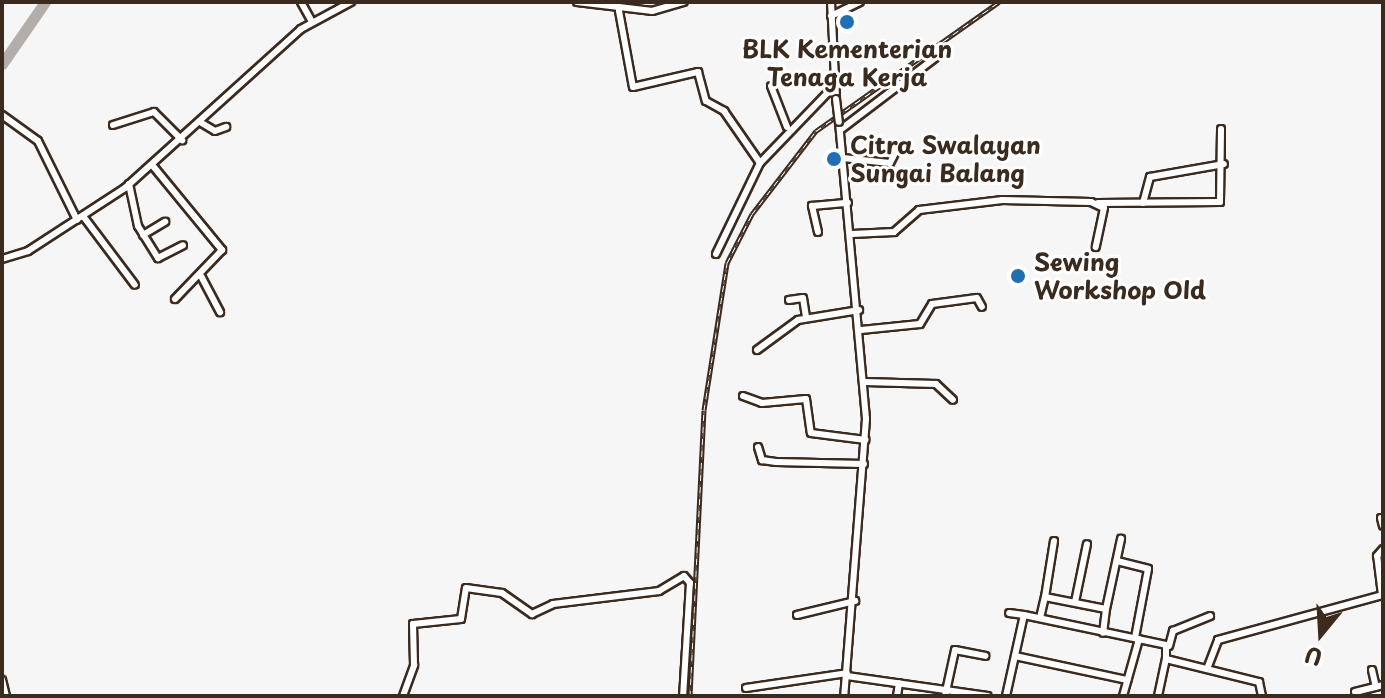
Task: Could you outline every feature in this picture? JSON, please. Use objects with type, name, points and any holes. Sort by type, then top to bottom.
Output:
[{"type":"street","points":[[301,2],[312,22]]},
{"type":"street","points":[[2,259],[80,218],[129,184],[153,166],[312,22],[351,2]]},
{"type":"street","points":[[577,2],[619,11],[652,11],[684,2]]},
{"type":"street","points":[[650,2],[652,11]]},
{"type":"street","points":[[831,2],[836,99],[865,382],[866,440],[855,601],[844,696]]},
{"type":"street","points":[[831,16],[860,2]]},
{"type":"street","points":[[619,11],[634,88],[698,72],[708,103],[724,111],[760,163]]},
{"type":"street","points":[[839,126],[935,58]]},
{"type":"street","points":[[716,254],[760,163],[787,127],[835,85]]},
{"type":"street","points":[[771,86],[787,127]]},
{"type":"street","points":[[113,125],[152,111],[182,140]]},
{"type":"street","points":[[2,115],[38,141],[80,218],[135,285]]},
{"type":"street","points":[[200,122],[215,131],[226,127]]},
{"type":"street","points":[[852,234],[894,232],[919,210],[1002,200],[1220,202],[1224,164],[1221,129]]},
{"type":"street","points":[[843,158],[890,163],[898,147]]},
{"type":"street","points":[[1143,203],[1150,177],[1224,164]]},
{"type":"street","points":[[153,166],[222,250],[201,276],[175,299]]},
{"type":"street","points":[[129,184],[143,235],[159,259],[183,245]]},
{"type":"street","points":[[818,232],[809,208],[848,203]]},
{"type":"street","points":[[1096,247],[1104,219],[1098,203]]},
{"type":"street","points":[[143,235],[165,222]]},
{"type":"street","points":[[201,276],[220,312]]},
{"type":"street","points":[[789,300],[803,298],[806,318]]},
{"type":"street","points":[[861,330],[920,324],[932,304],[977,298],[982,307]]},
{"type":"street","points":[[757,350],[806,318],[859,310]]},
{"type":"street","points":[[865,382],[936,384],[953,400]]},
{"type":"street","points":[[743,396],[762,403],[806,399],[811,433],[866,440]]},
{"type":"street","points":[[758,447],[762,460],[864,464]]},
{"type":"street","points":[[1381,518],[1383,526]]},
{"type":"street","points":[[1103,633],[1121,539]]},
{"type":"street","points":[[1040,618],[1054,541]]},
{"type":"street","points":[[1075,602],[1087,544]]},
{"type":"street","points":[[1207,669],[1218,640],[1383,595],[1377,556],[1383,549]]},
{"type":"street","points":[[1117,561],[1148,569],[1137,639],[1123,696]]},
{"type":"street","points":[[403,696],[414,665],[413,624],[461,619],[466,588],[502,593],[532,614],[553,604],[659,591],[684,576],[690,583],[683,696]]},
{"type":"street","points":[[1045,597],[1106,609]]},
{"type":"street","points":[[797,615],[855,601]]},
{"type":"street","points":[[1009,613],[1169,646]]},
{"type":"street","points":[[1006,696],[1024,615]]},
{"type":"street","points":[[1158,696],[1173,631],[1210,616]]},
{"type":"street","points":[[946,693],[955,650],[985,656]]},
{"type":"street","points":[[1015,656],[1127,680]]},
{"type":"street","points":[[1166,659],[1259,682],[1262,696]]},
{"type":"street","points":[[1355,692],[1380,686],[1372,670]]},
{"type":"street","points":[[746,688],[847,675],[946,693],[988,696]]},
{"type":"street","points":[[2,680],[6,696]]},
{"type":"street","points":[[897,696],[899,683]]},
{"type":"waterway","points":[[2,64],[45,2]]},
{"type":"railway","points":[[690,696],[704,410],[727,263],[752,214],[816,131],[999,2]]},
{"type":"place","name":"BLK Kementerian Tenaga Kerja","points":[[847,22]]},
{"type":"place","name":"Citra Swalayan Sungai Balang","points":[[834,159]]},
{"type":"place","name":"Sewing Workshop Old","points":[[1018,276]]}]
